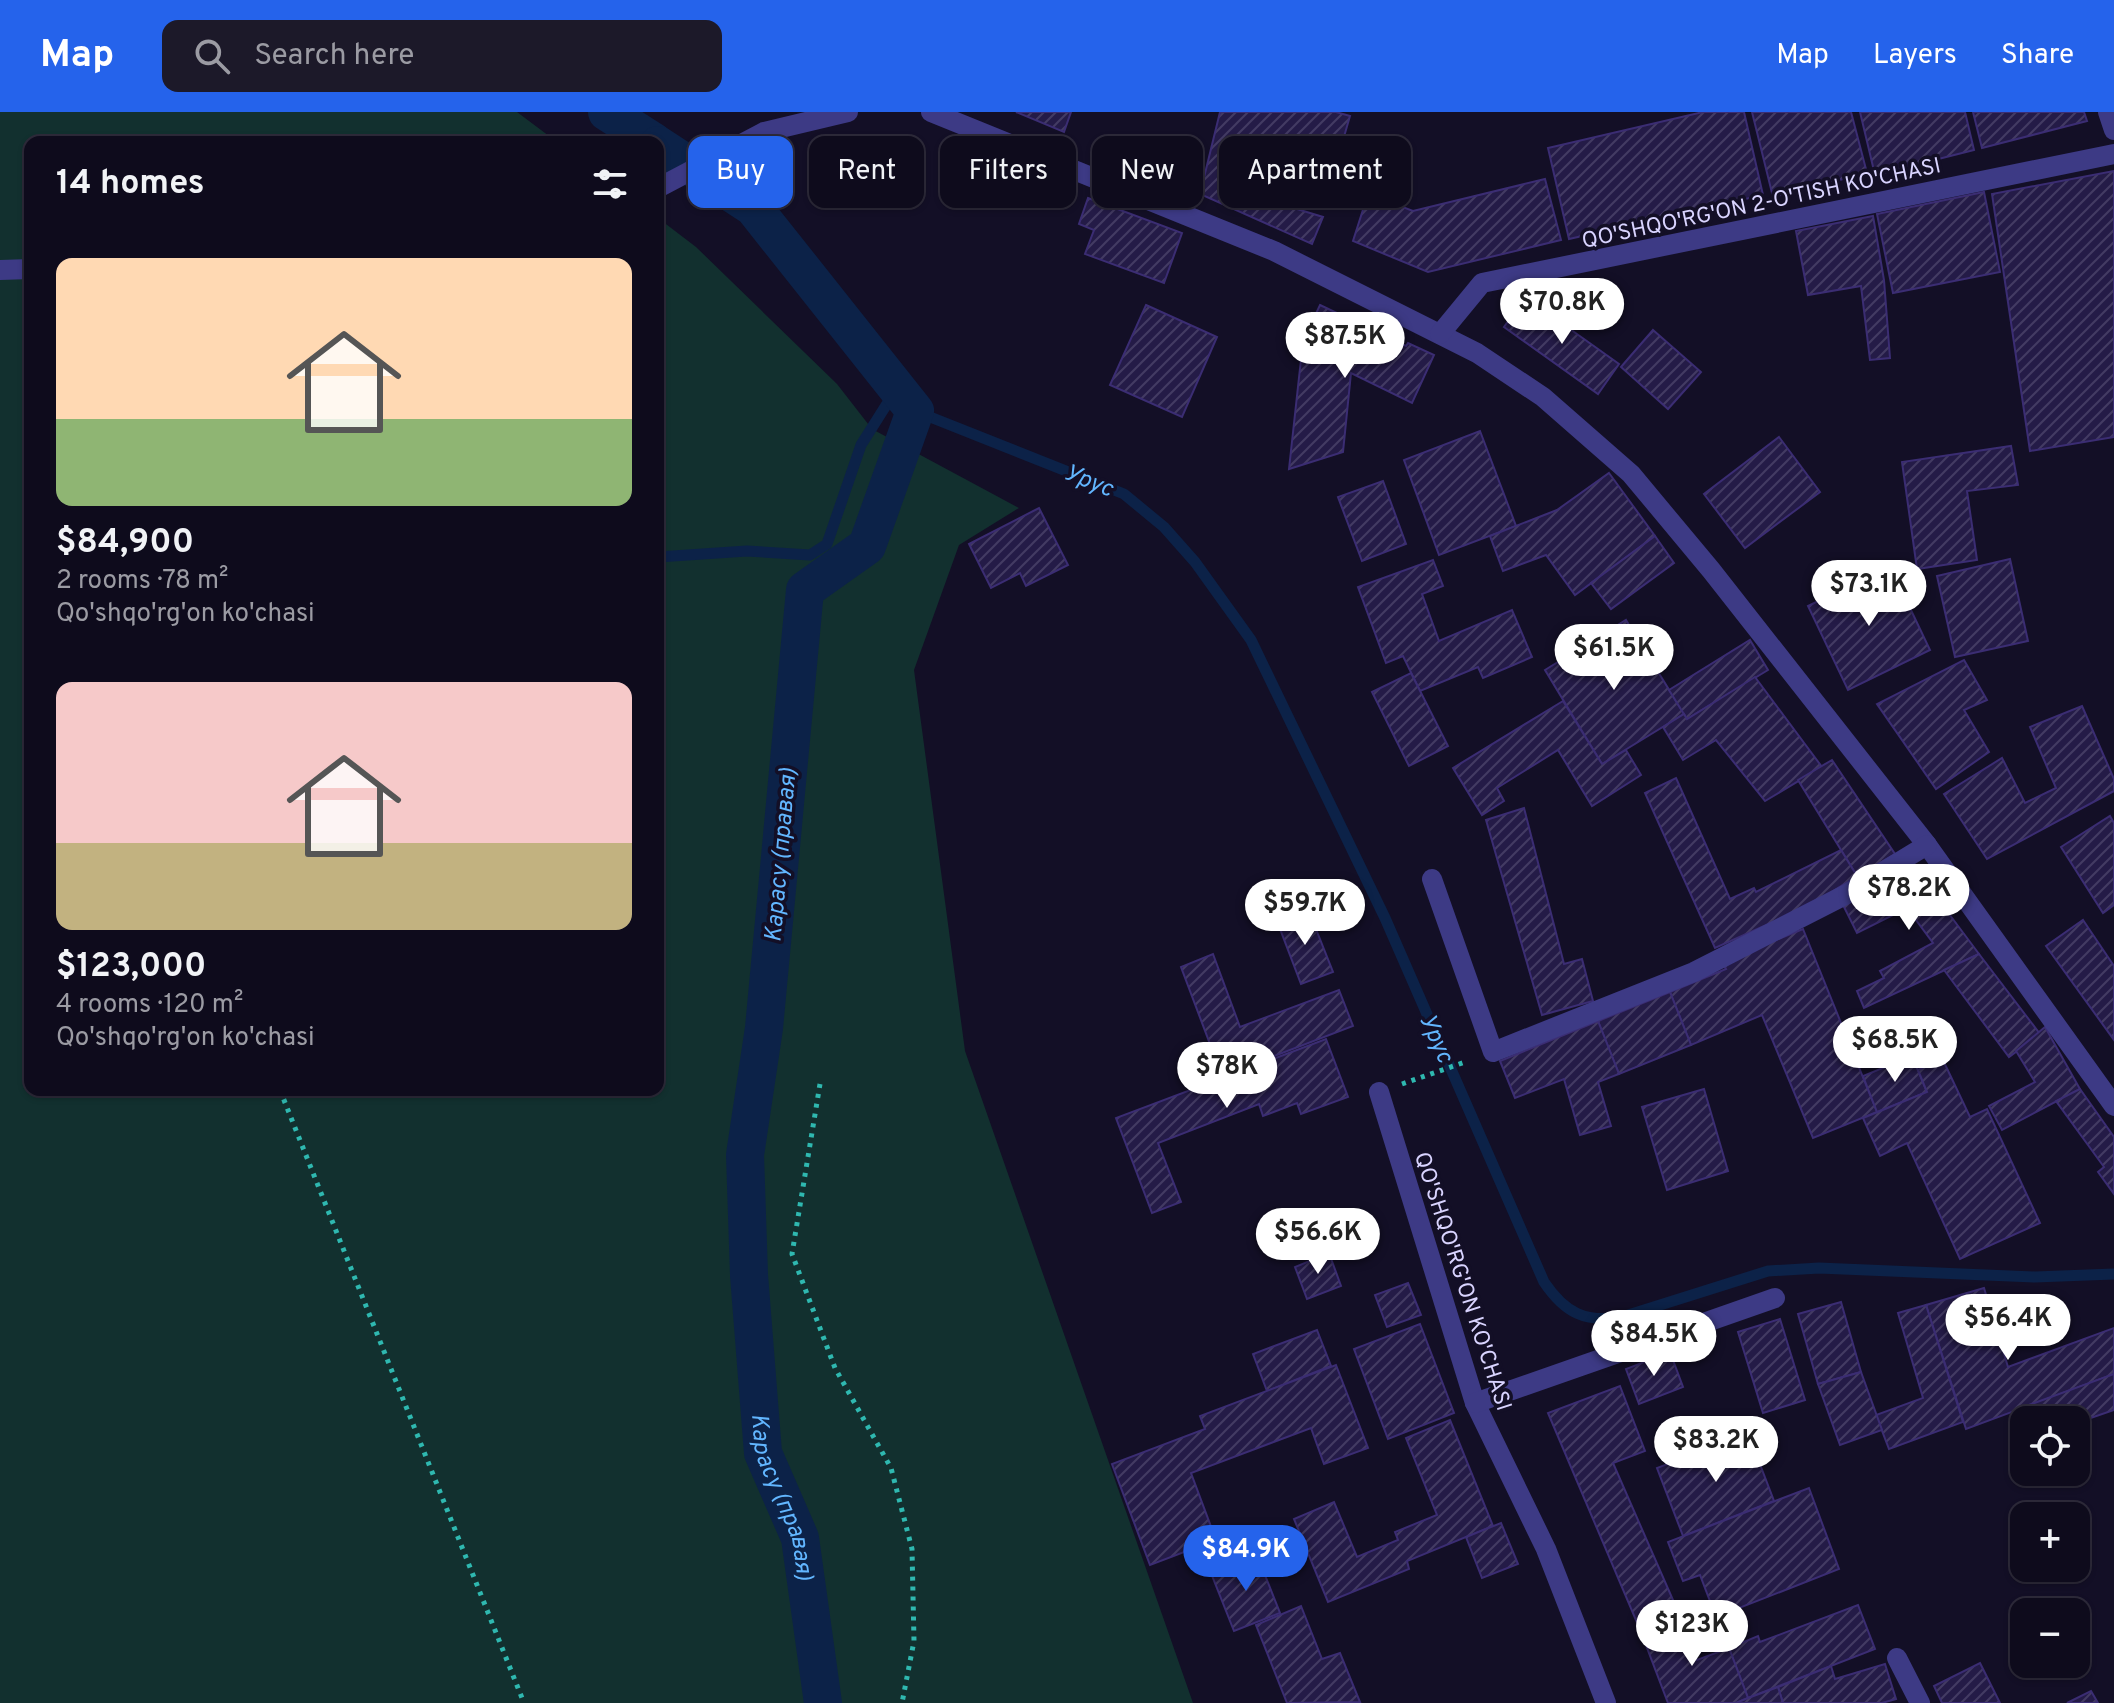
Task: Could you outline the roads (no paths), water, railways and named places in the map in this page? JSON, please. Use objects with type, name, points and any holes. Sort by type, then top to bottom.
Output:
[{"type":"street","points":[[664,186],[764,132],[848,112]]},
{"type":"street","points":[[931,112],[1274,251],[1440,334],[1500,367],[1543,397],[1631,474],[1711,570],[1927,845],[2114,1106]]},
{"type":"street","points":[[2108,112],[2114,130]]},
{"type":"street","name":"QO'SHQO'RG'ON 2-O'TISH KO'CHASI","points":[[1440,334],[1482,283],[2114,154]]},
{"type":"street","points":[[0,270],[24,269]]},
{"type":"street","points":[[1432,879],[1493,1052],[1694,972],[1845,895],[1927,845]]},
{"type":"street","name":"QO'SHQO'RG'ON KO'CHASI","points":[[1379,1092],[1475,1403],[1546,1549],[1606,1703]]},
{"type":"street","points":[[1475,1403],[1775,1298]]},
{"type":"street","points":[[1897,1658],[1920,1703]]},
{"type":"waterway","name":"Карасу (правая)","points":[[607,112],[645,136]]},
{"type":"waterway","name":"Карасу (правая)","points":[[664,149],[753,207],[915,411],[867,546],[805,590],[764,1028],[745,1155],[749,1275],[763,1453],[800,1538],[823,1703]]},
{"type":"waterway","points":[[664,557],[747,551],[810,555],[827,544],[861,445],[897,388]]},
{"type":"waterway","name":"Урус","points":[[915,411],[1124,494],[1164,527],[1195,562],[1251,640],[1385,918],[1544,1282],[1568,1308],[1587,1317],[1622,1317],[1768,1271],[1819,1268],[2035,1277],[2114,1274]]}]
